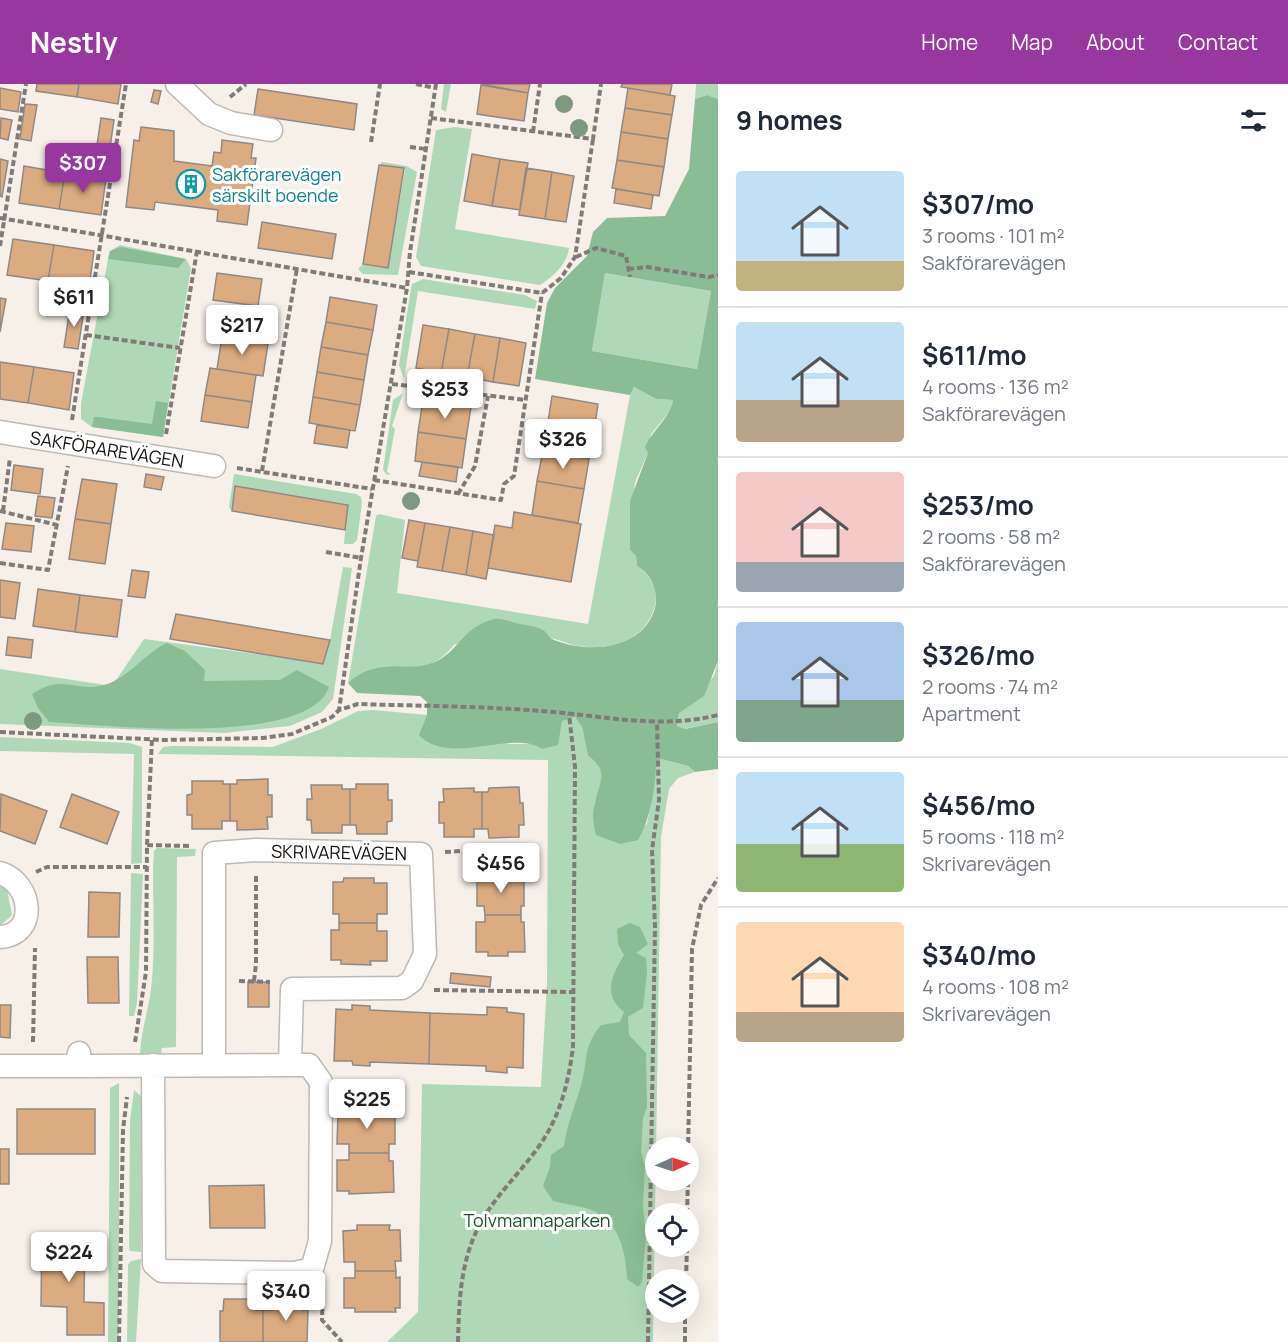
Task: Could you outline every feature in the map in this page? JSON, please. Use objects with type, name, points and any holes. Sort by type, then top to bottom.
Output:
[{"type":"street","points":[[177,84],[209,114],[231,123],[271,130]]},
{"type":"street","name":"SAKFÖRAREVÄGEN","points":[[7,433],[214,466]]},
{"type":"street","name":"SKRIVAREVÄGEN","points":[[214,853],[256,850],[421,854],[425,954],[412,981]]},
{"type":"street","points":[[214,853],[214,1065]]},
{"type":"street","points":[[8,877],[23,888],[26,906],[26,916],[9,934]]},
{"type":"street","points":[[290,1065],[292,989],[402,988],[412,981]]},
{"type":"street","points":[[0,1066],[31,1066],[77,1059],[153,1065],[309,1065],[321,1082],[320,1241],[312,1269],[295,1273],[175,1272],[162,1271],[154,1264],[153,1065]]},
{"type":"path","points":[[0,246],[2,218],[26,84]]},
{"type":"path","points":[[0,563],[48,570],[68,466],[68,443],[126,84]]},
{"type":"path","points":[[370,142],[380,84]]},
{"type":"path","points":[[339,710],[372,489],[407,288],[436,86],[416,84]]},
{"type":"path","points":[[533,132],[540,84]]},
{"type":"path","points":[[374,480],[501,500],[504,484],[514,476],[542,293],[561,278],[576,257],[601,84]]},
{"type":"path","points":[[431,118],[593,139]]},
{"type":"path","points":[[410,147],[426,149]]},
{"type":"path","points":[[2,218],[407,288]]},
{"type":"path","points":[[576,257],[596,248],[626,256],[630,277]]},
{"type":"path","points":[[162,457],[197,251]]},
{"type":"path","points":[[628,269],[647,267],[709,277],[718,275]]},
{"type":"path","points":[[262,471],[297,268]]},
{"type":"path","points":[[409,272],[542,293]]},
{"type":"path","points":[[86,335],[180,348]]},
{"type":"path","points":[[392,384],[526,400]]},
{"type":"path","points":[[458,494],[475,466],[488,396]]},
{"type":"path","points":[[7,433],[1,511],[57,525]]},
{"type":"path","points":[[214,466],[262,471],[372,489]]},
{"type":"path","points":[[326,552],[361,558]]},
{"type":"path","points":[[0,732],[164,740],[263,738],[292,734],[332,717],[339,710],[358,704],[569,713],[657,723],[683,722],[718,715]]},
{"type":"path","points":[[458,1342],[463,1270],[475,1235],[492,1206],[549,1131],[566,1092],[573,1047],[575,767],[569,713]]},
{"type":"path","points":[[648,1342],[654,927],[652,850],[659,800],[657,723]]},
{"type":"path","points":[[147,845],[197,847],[214,853]]},
{"type":"path","points":[[254,981],[256,850]]},
{"type":"path","points":[[421,854],[478,850]]},
{"type":"path","points":[[8,877],[47,867],[147,867]]},
{"type":"path","points":[[688,1137],[692,949],[701,905],[718,878]]},
{"type":"path","points":[[9,934],[37,950],[31,1066]]},
{"type":"path","points":[[214,981],[285,984],[292,989]]},
{"type":"path","points":[[412,981],[428,990],[573,992]]},
{"type":"path","points":[[312,1269],[323,1281],[322,1320],[342,1342]]},
{"type":"path","points":[[685,1323],[685,1342]]},
{"type":"green space","points":[[444,84],[451,84],[446,112],[441,109]]},
{"type":"green space","points":[[696,84],[718,84],[718,99],[707,95],[695,99]]},
{"type":"green space","points":[[707,95],[718,99],[718,661],[704,696],[679,713],[677,726],[685,729],[718,722],[718,769],[695,772],[688,766],[661,759],[656,763],[652,803],[642,832],[638,840],[620,844],[596,835],[593,811],[601,772],[588,756],[582,727],[575,717],[562,721],[558,745],[542,749],[529,744],[514,743],[447,748],[432,744],[419,735],[427,715],[427,702],[420,696],[357,693],[348,683],[372,669],[416,666],[439,660],[469,632],[494,619],[537,628],[552,639],[586,647],[620,643],[640,632],[650,620],[656,596],[650,578],[637,566],[636,556],[630,550],[630,501],[648,453],[645,447],[665,419],[673,400],[656,399],[634,387],[630,395],[535,379],[547,303],[555,288],[587,256],[593,232],[607,218],[665,216],[689,169],[695,99]],"holes":[[[605,273],[711,291],[697,369],[592,351]]]},
{"type":"green space","points":[[454,127],[472,129],[455,229],[569,248],[566,259],[559,269],[540,285],[421,266],[416,257],[436,130]]},
{"type":"green space","points":[[382,162],[407,166],[417,172],[398,275],[363,274],[358,269],[363,264],[388,267],[405,169],[380,165]]},
{"type":"green space","points":[[120,245],[186,259],[191,268],[163,437],[92,427],[81,419],[81,403],[108,259],[110,251]]},
{"type":"green space","points":[[120,247],[186,259],[178,268],[108,259],[110,251]]},
{"type":"green space","points":[[605,273],[711,291],[697,369],[592,351]]},
{"type":"green space","points":[[423,279],[525,295],[537,301],[535,309],[418,291],[404,379],[399,365],[411,288],[412,284]]},
{"type":"green space","points":[[634,387],[656,399],[673,400],[672,409],[651,434],[648,453],[635,482],[630,550],[636,556],[637,566],[649,578],[656,594],[651,617],[644,627],[636,635],[626,640],[603,647],[578,646],[547,638],[455,644],[441,658],[431,663],[373,670],[348,683],[376,516],[379,514],[405,520],[397,593],[588,624],[630,395]]},
{"type":"green space","points":[[403,393],[392,426],[395,429],[387,472],[391,474],[387,475],[383,470],[393,400]]},
{"type":"green space","points":[[156,401],[168,403],[163,437],[92,427],[94,417],[152,424]]},
{"type":"green space","points":[[234,474],[356,494],[361,497],[362,503],[357,540],[353,544],[344,544],[347,505],[236,486],[232,511],[229,507]]},
{"type":"green space","points":[[343,567],[352,568],[333,699],[322,712],[290,726],[224,733],[0,724],[0,669],[112,686],[144,639],[322,663],[330,640]]},
{"type":"green space","points":[[167,643],[185,651],[205,670],[204,681],[280,680],[297,670],[329,687],[313,706],[284,719],[245,726],[156,728],[49,722],[38,708],[32,694],[42,688],[60,684],[91,687],[110,683],[119,679]]},
{"type":"green space","points":[[718,661],[718,722],[684,729],[677,727],[679,713],[714,676]]},
{"type":"green space","name":"Tolvmannaparken","points":[[374,710],[427,715],[508,744],[535,744],[562,720],[575,717],[582,727],[588,756],[599,767],[601,773],[602,779],[594,805],[647,825],[654,786],[655,763],[661,759],[688,766],[695,772],[678,778],[669,789],[661,837],[656,1137],[645,1137],[645,1191],[655,1191],[655,1203],[645,1203],[645,1257],[654,1257],[654,1269],[645,1269],[645,1323],[653,1323],[653,1342],[387,1342],[418,1312],[422,1084],[541,1087],[547,983],[548,760],[158,754],[163,747],[172,746],[273,747],[321,729],[358,711]]},
{"type":"green space","points":[[0,737],[130,743],[142,747],[142,863],[131,864],[134,754],[0,751]]},
{"type":"green space","points":[[157,848],[196,849],[195,856],[177,857],[176,1047],[162,1048],[161,1055],[140,1054],[152,980],[153,868],[154,851]]},
{"type":"green space","points":[[131,873],[143,874],[137,1003],[134,1016],[129,1016]]},
{"type":"green space","points":[[0,885],[7,889],[12,915],[0,926]]},
{"type":"green space","points":[[630,923],[640,927],[648,944],[636,953],[646,958],[647,972],[643,1008],[628,1017],[629,1035],[646,1053],[647,1107],[643,1118],[641,1153],[645,1166],[643,1206],[645,1248],[642,1282],[638,1287],[627,1279],[625,1257],[613,1227],[596,1212],[553,1201],[543,1186],[550,1167],[551,1155],[564,1146],[591,1040],[601,1025],[620,1022],[624,1012],[613,999],[611,992],[613,977],[624,955],[618,944],[617,929]]},
{"type":"green space","points":[[119,1083],[119,1342],[108,1342],[110,1088]]},
{"type":"green space","points":[[134,1090],[143,1098],[141,1252],[130,1251],[129,1248],[130,1120]]},
{"type":"green space","points":[[141,1259],[136,1342],[127,1342],[128,1265],[131,1261]]},
{"type":"building","points":[[37,84],[79,84],[77,97],[36,91]]},
{"type":"building","points":[[79,84],[121,84],[118,104],[77,97]]},
{"type":"building","points":[[481,84],[530,84],[528,93]]},
{"type":"building","points":[[622,84],[672,84],[670,95],[621,87]]},
{"type":"building","points":[[481,85],[528,93],[524,121],[477,114]]},
{"type":"building","points":[[0,88],[21,92],[18,112],[0,109]]},
{"type":"building","points":[[628,88],[675,96],[672,115],[625,108]]},
{"type":"building","points":[[258,89],[357,104],[354,130],[254,115]]},
{"type":"building","points":[[154,90],[161,91],[158,104],[151,102]]},
{"type":"building","points":[[25,104],[37,105],[31,141],[20,139]]},
{"type":"building","points":[[625,108],[672,115],[668,139],[621,132]]},
{"type":"building","points":[[1,118],[12,120],[8,140],[0,138]]},
{"type":"building","points":[[101,118],[114,120],[109,154],[96,152]]},
{"type":"building","name":"Sakförarevägen särskilt boende","points":[[141,127],[174,131],[174,161],[212,166],[214,152],[221,153],[222,140],[253,144],[251,158],[256,158],[247,225],[217,221],[218,210],[155,202],[154,210],[126,207],[134,140],[139,141]]},
{"type":"building","points":[[621,132],[668,139],[664,167],[617,160]]},
{"type":"building","points":[[472,154],[500,159],[492,206],[464,201]]},
{"type":"building","points":[[0,159],[8,161],[2,197],[0,196]]},
{"type":"building","points":[[500,159],[528,163],[520,210],[492,206]]},
{"type":"building","points":[[617,160],[664,167],[659,196],[612,188]]},
{"type":"building","points":[[379,165],[404,168],[388,268],[363,264]]},
{"type":"building","points":[[24,166],[65,173],[59,209],[19,203]]},
{"type":"building","points":[[526,168],[552,172],[545,219],[519,215]]},
{"type":"building","points":[[552,172],[574,176],[566,222],[545,219]]},
{"type":"building","points":[[65,173],[106,179],[101,215],[59,209]]},
{"type":"building","points":[[616,189],[653,195],[651,209],[614,203]]},
{"type":"building","points":[[262,222],[336,234],[332,259],[258,248]]},
{"type":"building","points":[[13,239],[54,245],[48,281],[7,275]]},
{"type":"building","points":[[54,245],[94,251],[89,288],[48,281]]},
{"type":"building","points":[[217,273],[262,279],[258,306],[213,300]]},
{"type":"building","points":[[330,297],[377,305],[373,330],[326,322]]},
{"type":"building","points":[[0,298],[6,299],[0,332]]},
{"type":"building","points":[[70,308],[84,310],[78,349],[64,347]]},
{"type":"building","points":[[226,311],[272,318],[268,344],[222,337]]},
{"type":"building","points":[[326,322],[373,330],[368,355],[321,347]]},
{"type":"building","points":[[423,325],[449,329],[441,373],[416,368]]},
{"type":"building","points":[[449,329],[475,334],[467,377],[441,373]]},
{"type":"building","points":[[475,334],[500,338],[493,382],[467,377]]},
{"type":"building","points":[[222,337],[268,344],[263,376],[217,369]]},
{"type":"building","points":[[500,338],[526,343],[519,386],[493,382]]},
{"type":"building","points":[[321,347],[368,355],[364,380],[317,372]]},
{"type":"building","points":[[0,362],[34,367],[28,403],[0,399]]},
{"type":"building","points":[[34,367],[74,373],[69,410],[28,403]]},
{"type":"building","points":[[210,368],[256,375],[252,402],[205,395]]},
{"type":"building","points":[[317,372],[364,380],[360,405],[313,397]]},
{"type":"building","points":[[205,395],[252,402],[248,428],[201,421]]},
{"type":"building","points":[[552,396],[598,404],[594,431],[548,422]]},
{"type":"building","points":[[313,397],[360,405],[355,431],[309,423]]},
{"type":"building","points":[[423,400],[471,407],[466,439],[418,432]]},
{"type":"building","points":[[548,422],[594,431],[589,459],[543,451]]},
{"type":"building","points":[[317,425],[350,430],[347,448],[314,443]]},
{"type":"building","points":[[418,432],[466,439],[462,468],[415,461]]},
{"type":"building","points":[[543,451],[589,459],[584,489],[537,481]]},
{"type":"building","points":[[422,462],[458,467],[456,482],[419,476]]},
{"type":"building","points":[[14,465],[43,469],[40,494],[11,490]]},
{"type":"building","points":[[146,474],[164,477],[161,490],[144,487]]},
{"type":"building","points":[[82,479],[117,484],[111,524],[75,519]]},
{"type":"building","points":[[537,481],[584,489],[578,523],[532,515]]},
{"type":"building","points":[[235,486],[348,505],[345,530],[232,511]]},
{"type":"building","points":[[38,496],[55,498],[52,518],[35,516]]},
{"type":"building","points":[[514,512],[581,524],[571,582],[488,568],[495,525],[512,528]]},
{"type":"building","points":[[75,519],[111,524],[105,564],[69,559]]},
{"type":"building","points":[[409,520],[425,523],[418,561],[402,558]]},
{"type":"building","points":[[6,523],[34,526],[31,552],[2,549]]},
{"type":"building","points":[[425,523],[450,527],[442,571],[417,567]]},
{"type":"building","points":[[450,527],[473,531],[466,575],[442,571]]},
{"type":"building","points":[[473,531],[494,535],[486,579],[466,575]]},
{"type":"building","points":[[132,570],[149,572],[145,598],[128,596]]},
{"type":"building","points":[[0,580],[20,583],[15,619],[0,617]]},
{"type":"building","points":[[38,589],[80,595],[75,632],[33,626]]},
{"type":"building","points":[[80,595],[122,600],[117,637],[75,632]]},
{"type":"building","points":[[176,614],[330,640],[323,664],[170,639]]},
{"type":"building","points":[[8,637],[33,640],[31,658],[6,655]]},
{"type":"building","points":[[268,779],[268,795],[272,795],[272,817],[267,817],[268,829],[237,830],[237,821],[230,821],[230,784],[237,784],[237,780]]},
{"type":"building","points":[[192,781],[223,781],[223,784],[230,784],[230,821],[222,821],[222,829],[192,829],[192,815],[187,815],[187,795],[192,794]]},
{"type":"building","points":[[356,784],[388,784],[388,800],[392,800],[392,821],[387,822],[387,834],[357,834],[356,825],[350,825],[350,789],[356,789]]},
{"type":"building","points":[[311,785],[342,785],[342,789],[350,789],[350,825],[342,825],[342,833],[312,833],[311,820],[307,820],[307,799],[312,799]]},
{"type":"building","points":[[519,787],[520,803],[523,803],[524,825],[519,825],[519,837],[489,838],[488,829],[482,829],[482,792],[488,792],[489,788]]},
{"type":"building","points":[[474,788],[474,792],[482,792],[482,829],[474,829],[474,837],[444,837],[444,823],[439,823],[439,802],[444,802],[443,789]]},
{"type":"building","points":[[1,794],[47,811],[35,844],[0,831]]},
{"type":"building","points":[[72,794],[119,812],[107,844],[60,827]]},
{"type":"building","points":[[489,871],[509,871],[509,876],[524,876],[524,906],[521,906],[521,915],[485,915],[484,906],[477,906],[477,876],[489,876]]},
{"type":"building","points":[[344,878],[374,878],[374,883],[387,883],[387,914],[377,914],[377,923],[339,923],[339,914],[333,914],[333,882],[343,882]]},
{"type":"building","points":[[89,892],[120,893],[119,937],[88,937]]},
{"type":"building","points":[[485,915],[521,915],[521,922],[524,922],[525,952],[508,952],[508,956],[488,956],[488,952],[476,952],[476,922],[485,922]]},
{"type":"building","points":[[339,923],[377,923],[377,931],[387,931],[387,961],[370,961],[371,965],[341,964],[341,960],[331,960],[331,930],[339,930]]},
{"type":"building","points":[[87,957],[118,957],[119,1003],[88,1003]]},
{"type":"building","points":[[451,973],[491,977],[490,987],[450,983]]},
{"type":"building","points":[[248,982],[269,982],[269,1007],[248,1007]]},
{"type":"building","points":[[0,1005],[11,1005],[10,1038],[0,1037]]},
{"type":"building","points":[[352,1005],[370,1006],[370,1010],[430,1013],[429,1064],[370,1062],[370,1066],[353,1065],[352,1061],[334,1061],[336,1009],[352,1010]]},
{"type":"building","points":[[487,1007],[507,1008],[507,1012],[524,1014],[523,1068],[507,1067],[507,1073],[486,1071],[486,1066],[429,1064],[430,1013],[487,1015]]},
{"type":"building","points":[[351,1108],[383,1108],[383,1113],[395,1113],[395,1144],[389,1144],[389,1153],[349,1153],[349,1144],[337,1144],[338,1113],[351,1113]]},
{"type":"building","points":[[17,1109],[95,1109],[95,1154],[17,1154]]},
{"type":"building","points":[[0,1149],[9,1149],[9,1184],[0,1184]]},
{"type":"building","points":[[349,1153],[389,1153],[389,1161],[393,1161],[394,1192],[349,1194],[349,1191],[337,1191],[337,1160],[349,1160]]},
{"type":"building","points":[[264,1185],[265,1228],[210,1228],[209,1186]]},
{"type":"building","points":[[357,1225],[390,1225],[389,1230],[400,1230],[401,1261],[395,1261],[396,1271],[355,1271],[355,1262],[344,1262],[343,1231],[357,1230]]},
{"type":"building","points":[[42,1233],[85,1234],[84,1302],[104,1303],[104,1335],[67,1335],[67,1307],[41,1306]]},
{"type":"building","points":[[355,1271],[396,1271],[396,1278],[400,1277],[400,1308],[395,1308],[396,1312],[355,1312],[355,1308],[344,1308],[344,1278],[355,1278]]},
{"type":"building","points":[[224,1299],[255,1299],[254,1310],[263,1310],[263,1342],[220,1342],[220,1311],[223,1311]]},
{"type":"building","points":[[272,1299],[303,1299],[303,1310],[308,1310],[307,1342],[263,1342],[263,1310],[272,1310]]},
{"type":"place","name":"Sakförarevägen särskilt boende","points":[[191,184]]}]
